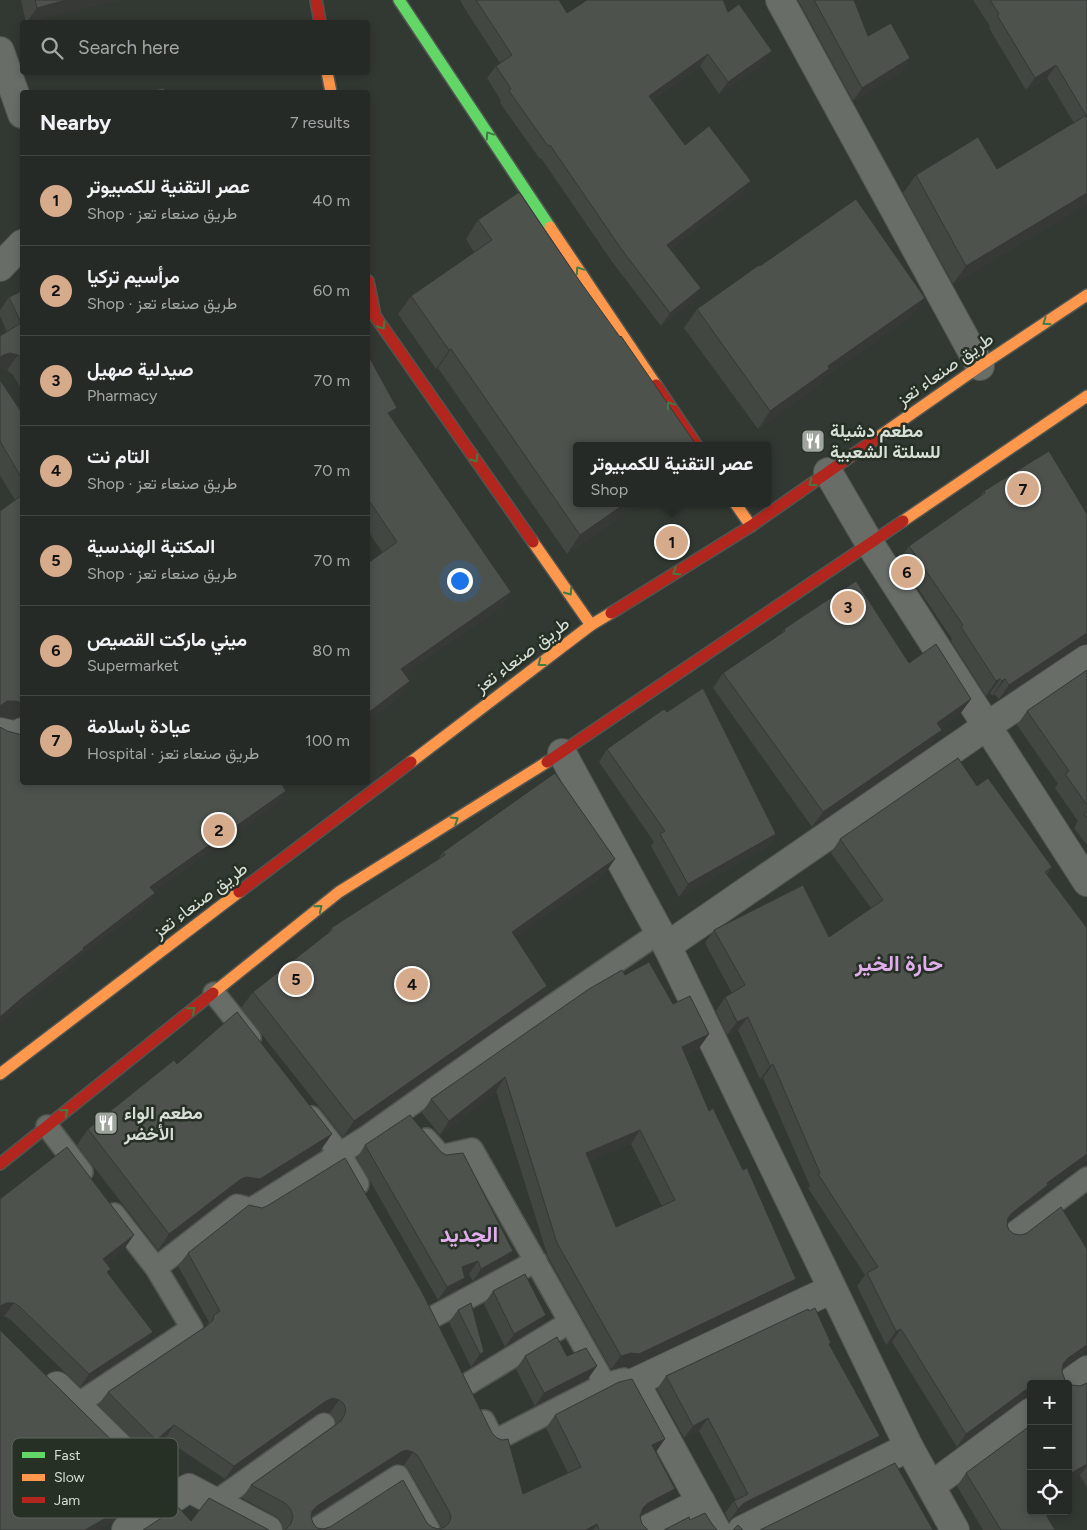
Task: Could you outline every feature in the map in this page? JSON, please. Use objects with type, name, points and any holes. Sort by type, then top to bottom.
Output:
[{"type":"main road","points":[[316,0],[320,20]]},
{"type":"main road","points":[[399,0],[694,442]]},
{"type":"main road","points":[[328,75],[331,90]]},
{"type":"main road","points":[[370,291],[375,316],[591,625]]},
{"type":"main road","name":"طريق صنعاء تعز","points":[[0,1074],[591,625],[751,526],[980,366],[1087,295]]},
{"type":"main road","points":[[0,1164],[339,892],[562,753],[1087,396]]},
{"type":"main road","points":[[738,507],[751,526]]},
{"type":"street","points":[[780,0],[980,366]]},
{"type":"street","points":[[0,52],[20,108]]},
{"type":"street","points":[[0,267],[20,246]]},
{"type":"street","points":[[828,472],[870,544],[1087,882]]},
{"type":"street","points":[[663,939],[1087,659]]},
{"type":"street","points":[[0,732],[17,736],[20,734]]},
{"type":"street","points":[[562,753],[663,939],[909,1447],[955,1530]]},
{"type":"street","points":[[716,1530],[635,1382],[832,1289]]},
{"type":"street","points":[[1072,1381],[1087,1370]]},
{"type":"street","points":[[41,1372],[110,1438]]},
{"type":"street","points":[[931,1486],[1027,1415]]},
{"type":"street","points":[[742,1530],[909,1447]]},
{"type":"street","points":[[178,1495],[189,1488],[268,1530]]},
{"type":"street","points":[[646,1530],[701,1502]]},
{"type":"street","points":[[134,1528],[147,1518]]},
{"type":"lane","points":[[156,1268],[237,1205],[251,1209],[340,1154],[502,1040],[663,939]]},
{"type":"lane","points":[[214,992],[262,1054]]},
{"type":"lane","points":[[298,1100],[340,1154],[370,1205]]},
{"type":"lane","points":[[403,1110],[441,1156],[472,1149],[605,1384]]},
{"type":"lane","points":[[47,1126],[156,1268],[192,1328],[76,1405]]},
{"type":"lane","points":[[1010,1236],[1087,1178]]},
{"type":"lane","points":[[432,1316],[536,1261]]},
{"type":"lane","points":[[570,1322],[462,1376],[494,1441],[605,1384],[624,1379],[635,1382]]},
{"type":"lane","points":[[215,1502],[324,1424]]},
{"type":"lane","points":[[314,1530],[398,1476],[429,1530]]},
{"type":"building","points":[[35,0],[66,0],[37,8]]},
{"type":"building","points":[[476,0],[559,0],[567,13],[587,0],[723,0],[728,12],[739,4],[772,51],[728,82],[708,54],[649,96],[685,145],[709,126],[751,181],[667,245],[701,288],[670,313],[622,250],[550,145],[548,146],[509,91],[511,89],[496,66],[512,55]]},
{"type":"building","points":[[814,0],[854,0],[868,36],[891,23],[910,58],[862,88]]},
{"type":"building","points":[[990,0],[1087,0],[1087,117],[1056,65],[1035,78]]},
{"type":"building","points":[[1085,116],[1087,118],[1087,193],[966,266],[916,175],[978,137],[997,169]]},
{"type":"building","points":[[519,192],[694,442],[573,442],[573,507],[620,507],[580,535],[451,349],[449,350],[411,296],[492,240],[478,220]]},
{"type":"building","points":[[856,199],[925,298],[828,366],[829,369],[770,411],[697,309]]},
{"type":"building","points":[[20,292],[20,321],[9,297]]},
{"type":"building","points":[[20,324],[20,356],[10,353],[0,358],[0,336]]},
{"type":"building","points":[[370,359],[397,408],[388,413],[511,592],[401,669],[410,681],[370,711],[370,562],[397,542],[370,502]]},
{"type":"building","points":[[0,380],[20,410],[20,476],[0,441]]},
{"type":"building","points":[[1049,451],[1087,514],[1087,633],[1009,685],[1005,679],[996,681],[961,627],[963,625],[909,546],[985,493],[984,491]]},
{"type":"building","points":[[20,496],[20,702],[7,701],[0,706],[0,511]]},
{"type":"building","points":[[856,581],[909,663],[936,644],[971,699],[937,723],[942,730],[823,812],[723,673]]},
{"type":"building","points":[[1087,670],[1087,805],[1065,774],[1069,771],[1027,711]]},
{"type":"building","points":[[703,688],[776,834],[688,884],[660,834],[665,831],[607,749],[664,709],[667,712]]},
{"type":"building","points":[[0,727],[20,734],[20,785],[282,785],[286,791],[150,887],[155,893],[83,948],[0,1017]]},
{"type":"building","points":[[958,758],[977,786],[988,778],[1052,867],[1045,872],[1087,928],[1087,1154],[1047,1183],[1048,1185],[1012,1213],[1008,1218],[1007,1225],[1014,1234],[1021,1235],[1027,1233],[1061,1207],[1087,1249],[1087,1345],[1068,1358],[1063,1364],[1062,1372],[1065,1380],[1027,1380],[1027,1389],[966,1434],[901,1329],[896,1331],[867,1273],[878,1267],[818,1174],[820,1173],[773,1064],[770,1066],[748,1017],[737,1022],[725,997],[745,985],[714,930],[803,885],[829,937],[883,900],[840,839]]},
{"type":"building","points":[[555,773],[615,859],[512,932],[547,986],[354,1121],[253,992],[332,930],[331,928],[445,855],[443,852]]},
{"type":"building","points":[[649,962],[673,1004],[690,996],[709,1034],[682,1047],[709,1111],[713,1108],[743,1170],[747,1168],[796,1279],[639,1354],[631,1353],[621,1356],[557,1243],[505,1077],[449,1121],[431,1099],[589,989],[622,970],[625,975]],"holes":[[[640,1130],[675,1200],[616,1227],[586,1153]]]},
{"type":"building","points":[[237,1012],[332,1134],[260,1179],[246,1177],[241,1179],[169,1234],[88,1129],[174,1060],[177,1064]]},
{"type":"building","points":[[410,1115],[441,1152],[446,1155],[463,1153],[513,1251],[481,1269],[478,1261],[462,1267],[465,1278],[447,1287],[365,1145]]},
{"type":"building","points":[[67,1147],[134,1235],[103,1259],[111,1269],[107,1272],[153,1332],[89,1374],[20,1307],[14,1303],[6,1303],[0,1306],[0,1199]]},
{"type":"building","points":[[345,1158],[422,1292],[492,1433],[502,1440],[508,1439],[523,1494],[581,1467],[555,1415],[619,1382],[632,1379],[665,1439],[652,1445],[675,1489],[648,1503],[643,1508],[640,1516],[642,1524],[648,1530],[599,1530],[597,1524],[586,1530],[285,1530],[291,1524],[293,1516],[290,1508],[285,1503],[251,1485],[341,1421],[346,1410],[344,1404],[333,1398],[234,1466],[174,1425],[158,1438],[154,1438],[108,1392],[213,1320],[214,1315],[220,1311],[188,1253],[249,1205],[262,1208]],"holes":[[[406,1450],[418,1456],[449,1511],[451,1517],[445,1527],[438,1529],[427,1523],[403,1480],[330,1527],[317,1528],[313,1523],[312,1511],[317,1506],[401,1452]]]},
{"type":"building","points":[[525,1274],[546,1315],[514,1334],[493,1291]]},
{"type":"building","points":[[471,1303],[484,1352],[480,1354],[458,1310]]},
{"type":"building","points":[[815,1308],[831,1343],[829,1344],[880,1436],[744,1503],[738,1509],[734,1501],[748,1494],[708,1418],[693,1426],[666,1376],[808,1309],[809,1311]]},
{"type":"building","points":[[0,1330],[109,1438],[12,1438],[12,1518],[106,1518],[85,1530],[0,1530]]},
{"type":"building","points":[[557,1337],[567,1356],[586,1348],[597,1366],[544,1393],[525,1356]]},
{"type":"building","points":[[1087,1383],[1087,1464],[1072,1473],[1072,1385],[1080,1386]]},
{"type":"building","points":[[1027,1428],[1027,1515],[1046,1515],[1055,1530],[1001,1530],[966,1473]]},
{"type":"building","points":[[895,1463],[933,1530],[760,1530]]},
{"type":"building","points":[[209,1498],[269,1530],[143,1530],[161,1518],[178,1518],[178,1507],[191,1521]]},
{"type":"building","points":[[705,1513],[717,1530],[664,1530],[689,1517],[690,1520]]},
{"type":"building","points":[[738,1525],[743,1530],[733,1530]]},
{"type":"traffic: fast","points":[[399,0],[550,227]]},
{"type":"traffic: slow","points":[[328,75],[331,90]]},
{"type":"traffic: slow","points":[[550,227],[656,385]]},
{"type":"traffic: slow","points":[[874,440],[980,366],[1087,295]]},
{"type":"traffic: slow","points":[[903,521],[1087,396]]},
{"type":"traffic: slow","points":[[738,507],[751,526]]},
{"type":"traffic: slow","points":[[533,542],[591,625]]},
{"type":"traffic: slow","points":[[411,762],[591,625],[611,613]]},
{"type":"traffic: slow","points":[[213,993],[339,892],[547,762]]},
{"type":"traffic: slow","points":[[0,1074],[239,892]]},
{"type":"traffic: jam","points":[[316,0],[320,20]]},
{"type":"traffic: jam","points":[[370,291],[375,316],[533,542]]},
{"type":"traffic: jam","points":[[656,385],[694,442]]},
{"type":"traffic: jam","points":[[611,613],[751,526],[874,440]]},
{"type":"traffic: jam","points":[[547,762],[903,521]]},
{"type":"traffic: jam","points":[[239,892],[411,762]]},
{"type":"traffic: jam","points":[[0,1164],[213,993]]},
{"type":"place","name":"مطعم دشيلة للسلتة الشعبية","points":[[813,441]]},
{"type":"place","name":"عيادة باسلامة","points":[[1023,489]]},
{"type":"place","name":"عصر التقنية للكمبيوتر","points":[[672,542]]},
{"type":"place","name":"ميني ماركت القصيص","points":[[907,572]]},
{"type":"place","name":"صيدلية صهيل","points":[[848,607]]},
{"type":"place","name":"مرأسيم تركيا","points":[[219,830]]},
{"type":"place","name":"المكتبة الهندسية","points":[[296,979]]},
{"type":"place","name":"التام نت","points":[[412,984]]},
{"type":"place","name":"مطعم الواء الأخضر","points":[[106,1123]]},
{"type":"district","name":"حارة الخير","points":[[899,963]]},
{"type":"district","name":"الجديد","points":[[469,1234]]}]
